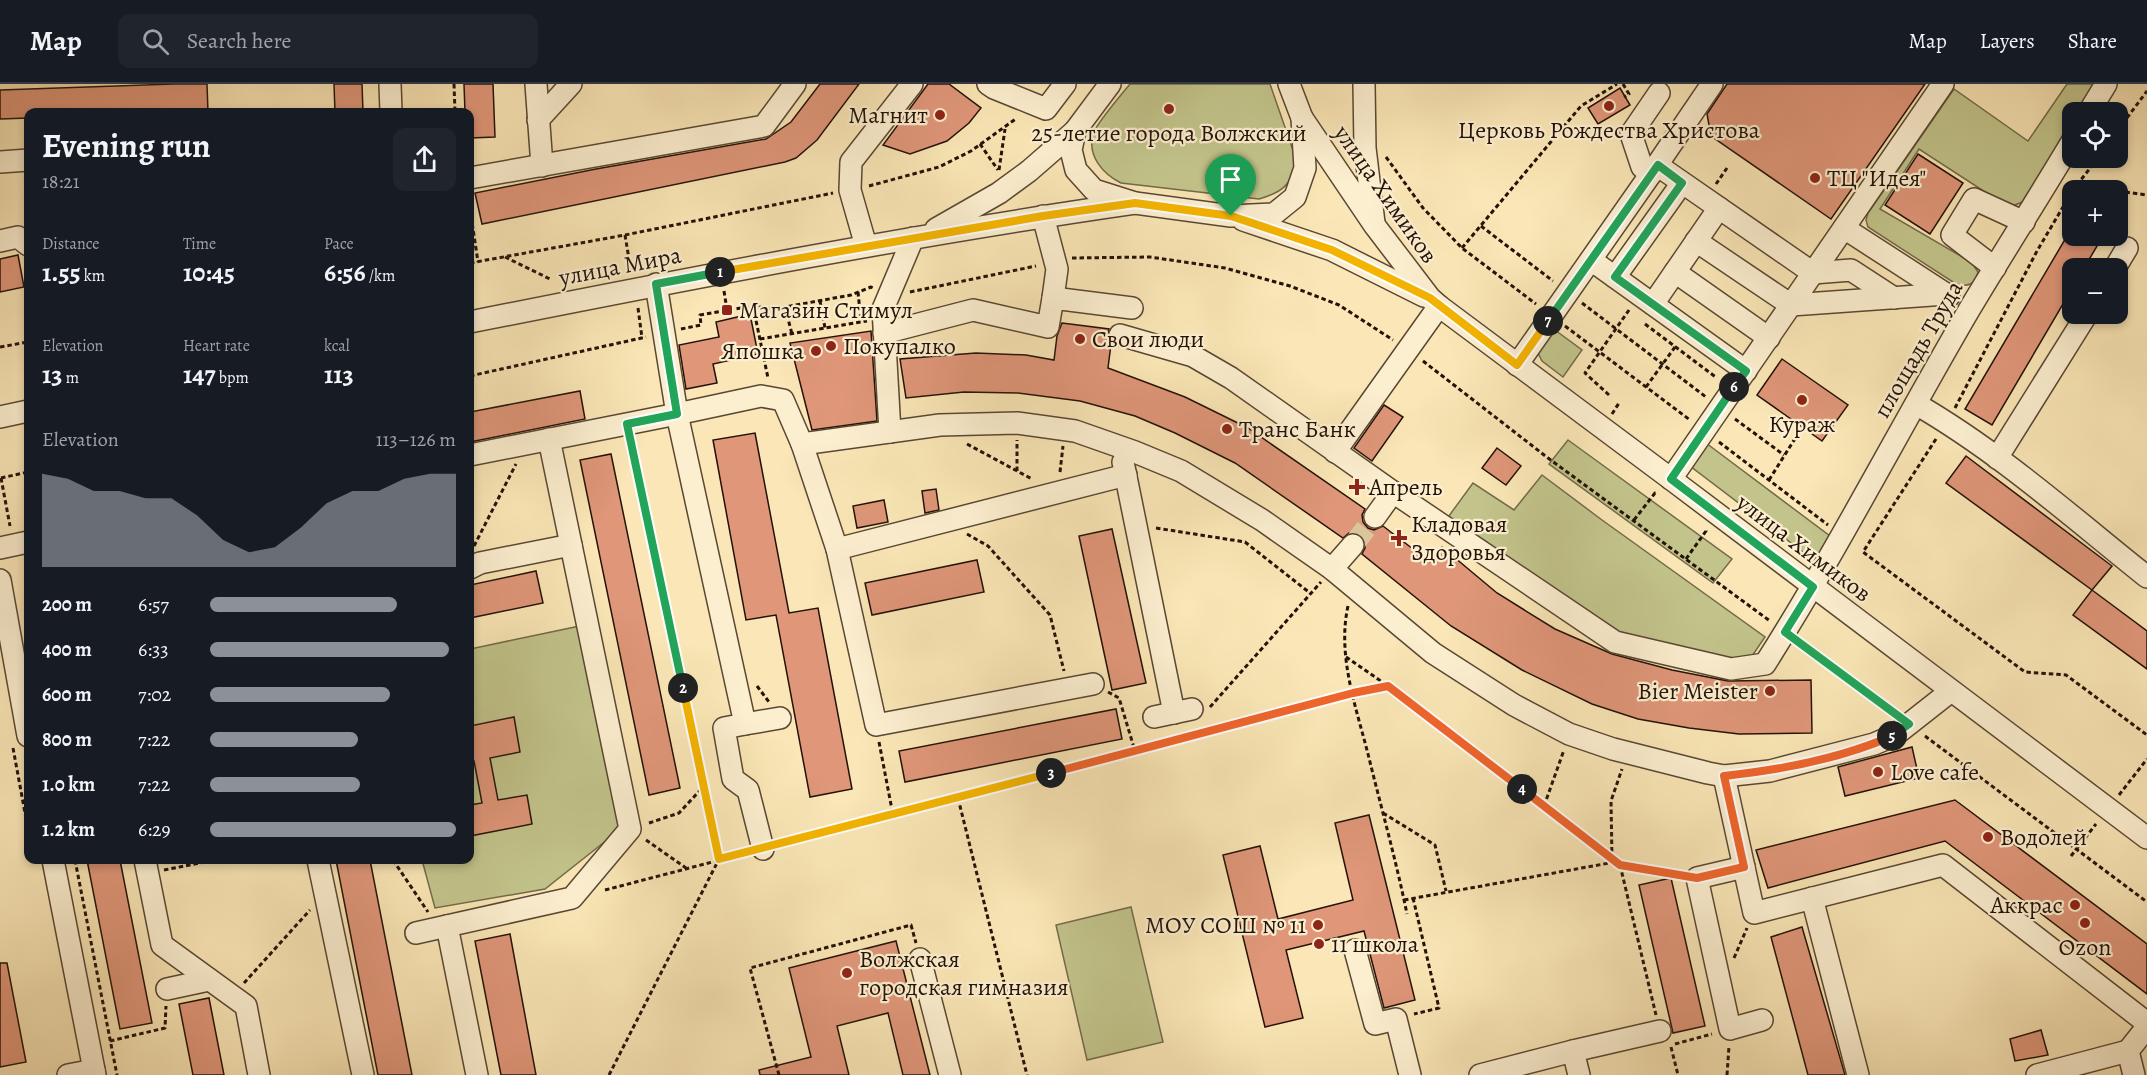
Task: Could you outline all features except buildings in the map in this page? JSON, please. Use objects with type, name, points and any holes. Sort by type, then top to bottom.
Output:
[{"type":"street","points":[[390,84],[391,108]]},
{"type":"street","points":[[536,84],[542,166]]},
{"type":"street","points":[[538,120],[571,84]]},
{"type":"street","points":[[474,177],[764,126],[795,84]]},
{"type":"street","points":[[866,246],[850,190],[851,162],[912,84]]},
{"type":"street","points":[[988,84],[1046,109],[1065,84]]},
{"type":"street","points":[[1110,84],[1074,131],[1071,150],[1076,170],[1094,190],[1135,203],[1231,216],[1274,214],[1295,197],[1305,168],[1302,118],[1288,84]]},
{"type":"street","points":[[1364,84],[1365,148],[1375,226]]},
{"type":"street","points":[[1517,365],[1712,84]]},
{"type":"street","points":[[1671,479],[1943,84]]},
{"type":"street","points":[[2095,102],[2106,84]]},
{"type":"street","points":[[1659,93],[1631,134],[1642,167],[1682,183],[1813,273],[1851,270],[1894,298]]},
{"type":"street","name":"улица Химиков","points":[[1302,118],[1375,226],[1435,302]]},
{"type":"street","name":"улица Мира","points":[[918,237],[999,194],[1074,131]]},
{"type":"street","name":"площадь Труда","points":[[1120,335],[1193,356],[1231,378],[1393,492],[1615,642],[1731,669],[1765,664],[1813,587],[1970,310],[2062,158]]},
{"type":"street","points":[[0,162],[24,160]]},
{"type":"street","points":[[1615,277],[1682,183]]},
{"type":"street","points":[[1995,268],[1952,235],[1974,199],[2024,222]]},
{"type":"street","name":"улица Мира","points":[[474,321],[656,284],[866,246],[1135,203]]},
{"type":"street","points":[[1645,311],[1719,208]]},
{"type":"street","points":[[884,325],[973,310],[1048,327],[1057,269],[1043,216]]},
{"type":"street","name":"улица Химиков","points":[[1231,216],[1332,250],[1435,302],[2147,838]]},
{"type":"street","points":[[1844,228],[1970,310]]},
{"type":"street","points":[[0,241],[18,237],[24,242]]},
{"type":"street","points":[[890,432],[883,309],[918,237]]},
{"type":"street","points":[[1696,241],[1791,305],[1946,294]]},
{"type":"street","points":[[2121,258],[2127,248]]},
{"type":"street","points":[[1591,260],[1615,277],[1645,311],[1746,371]]},
{"type":"street","points":[[1675,272],[1769,338]]},
{"type":"street","points":[[656,284],[677,414],[745,724]]},
{"type":"street","points":[[1053,298],[1132,308]]},
{"type":"street","points":[[1335,452],[1408,350],[1435,302]]},
{"type":"street","points":[[1997,458],[2081,324]]},
{"type":"street","points":[[474,454],[761,396],[783,400],[802,444],[837,549],[876,725],[1093,684]]},
{"type":"street","points":[[1916,404],[1947,422],[1997,458],[2147,576]]},
{"type":"street","points":[[0,417],[24,412]]},
{"type":"street","points":[[802,444],[940,425],[1017,423],[1075,431],[1120,446],[1181,471],[1262,520],[1332,569],[1433,653],[1514,705],[1569,734],[1628,753],[1724,776],[1770,771],[1874,744],[1895,735],[1951,691]]},
{"type":"street","points":[[416,933],[572,898],[630,829],[549,440]]},
{"type":"street","points":[[1120,446],[1136,525],[1181,713]]},
{"type":"street","points":[[837,549],[1126,475]]},
{"type":"street","points":[[1375,517],[1393,492]]},
{"type":"street","points":[[0,548],[24,543]]},
{"type":"street","points":[[474,566],[571,545]]},
{"type":"street","points":[[1332,569],[1353,545]]},
{"type":"street","points":[[0,580],[8,676],[20,737]]},
{"type":"street","points":[[763,849],[748,790],[733,779],[724,728],[780,718]]},
{"type":"street","points":[[1724,776],[1754,913],[1943,865],[2147,1025],[2128,1051],[2037,1075]]},
{"type":"street","points":[[54,864],[95,1072],[68,1075]]},
{"type":"street","points":[[319,864],[363,1075]]},
{"type":"street","points":[[146,866],[162,945],[246,1006],[259,1075]]},
{"type":"street","points":[[1744,867],[1697,878],[1730,1029],[1762,1020]]},
{"type":"street","points":[[1812,898],[1858,1075]]},
{"type":"street","points":[[443,927],[477,1075]]},
{"type":"street","points":[[1355,950],[1375,1024],[1396,1018],[1410,1075]]},
{"type":"street","points":[[920,959],[950,1075]]},
{"type":"street","points":[[167,989],[209,980]]},
{"type":"street","points":[[1480,1075],[1573,1051],[1665,1038]]},
{"type":"street","points":[[1573,1051],[1579,1075]]},
{"type":"street","points":[[2128,1051],[2134,1075]]},
{"type":"path","points":[[454,84],[455,108]]},
{"type":"path","points":[[1462,248],[1581,106],[1617,84]]},
{"type":"path","points":[[1623,84],[1629,94],[1624,97]]},
{"type":"path","points":[[2128,117],[2147,91]]},
{"type":"path","points":[[474,262],[850,190],[939,167],[1005,128],[1032,104]]},
{"type":"path","points":[[980,144],[999,172],[1005,128]]},
{"type":"path","points":[[1383,152],[1423,208],[1462,248],[1552,316]]},
{"type":"path","points":[[2081,180],[2090,168]]},
{"type":"path","points":[[2128,192],[2147,195]]},
{"type":"path","points":[[2062,209],[2037,251],[1947,422],[1863,552],[2025,672],[2066,675],[2147,735]]},
{"type":"path","points":[[1481,226],[1784,455]]},
{"type":"path","points":[[625,235],[630,265]]},
{"type":"path","points":[[474,240],[478,262]]},
{"type":"path","points":[[506,257],[552,280]]},
{"type":"path","points":[[474,375],[701,325],[700,315],[753,306],[773,309],[820,301],[871,287],[889,296],[1078,257],[1150,257],[1224,268],[1290,286],[1339,305],[1408,350],[1548,458],[2147,902]]},
{"type":"path","points":[[858,292],[861,322]]},
{"type":"path","points":[[820,301],[825,328]]},
{"type":"path","points":[[637,306],[642,338]]},
{"type":"path","points":[[753,306],[772,398]]},
{"type":"path","points":[[785,307],[792,334]]},
{"type":"path","points":[[1645,311],[1675,347],[1732,390]]},
{"type":"path","points":[[760,339],[861,322],[884,325]]},
{"type":"path","points":[[0,347],[24,343]]},
{"type":"path","points":[[1646,387],[1675,347]]},
{"type":"path","points":[[1600,352],[1585,373],[1609,395]]},
{"type":"path","points":[[1017,423],[1017,471]]},
{"type":"path","points":[[609,1075],[719,859],[627,424]]},
{"type":"path","points":[[959,440],[1057,493],[1065,430]]},
{"type":"path","points":[[1768,480],[1796,437]]},
{"type":"path","points":[[474,546],[526,444]]},
{"type":"path","points":[[0,478],[24,473]]},
{"type":"path","points":[[1634,520],[1655,493],[1664,499]]},
{"type":"path","points":[[945,522],[988,546],[1050,615],[1068,689]]},
{"type":"path","points":[[1686,559],[1706,531],[1698,524]]},
{"type":"path","points":[[1136,525],[1245,542],[1310,594]]},
{"type":"path","points":[[1181,713],[1310,594],[1332,569]]},
{"type":"path","points":[[1352,587],[1344,622],[1345,656],[1407,914]]},
{"type":"path","points":[[1345,656],[1388,686],[1620,865],[1697,878]]},
{"type":"path","points":[[1093,684],[1119,698],[1135,751]]},
{"type":"path","points":[[572,898],[1353,693],[1388,686]]},
{"type":"path","points":[[876,725],[893,815]]},
{"type":"path","points":[[1182,739],[1189,730]]},
{"type":"path","points":[[1544,807],[1569,734]]},
{"type":"path","points":[[20,737],[24,783]]},
{"type":"path","points":[[1614,860],[1611,801],[1628,753]]},
{"type":"path","points":[[630,829],[679,813],[704,786]]},
{"type":"path","points":[[958,798],[1027,1075]]},
{"type":"path","points":[[1383,813],[1435,845],[1446,891]]},
{"type":"path","points":[[630,829],[686,868]]},
{"type":"path","points":[[1404,900],[1614,860]]},
{"type":"path","points":[[76,864],[117,1075]]},
{"type":"path","points":[[146,866],[169,864]]},
{"type":"path","points":[[396,864],[443,927]]},
{"type":"path","points":[[1620,865],[1665,1038],[1678,1075]]},
{"type":"path","points":[[232,997],[325,893]]},
{"type":"path","points":[[1396,1018],[1439,1008],[1413,898]]},
{"type":"path","points":[[1721,987],[1754,913]]},
{"type":"path","points":[[779,1075],[750,968],[911,925],[920,959]]},
{"type":"path","points":[[110,1041],[165,1028],[167,989]]},
{"type":"path","points":[[1665,1038],[1730,1029],[1727,1075]]},
{"type":"green space","points":[[1130,84],[1270,84],[1296,159],[1289,181],[1280,190],[1259,199],[1121,183],[1114,179],[1094,157],[1093,134],[1104,116]]},
{"type":"green space","points":[[2067,84],[2095,84],[2087,102],[2062,102],[2062,143],[2026,200],[2014,205],[2002,203],[1919,149],[1880,209],[1971,262],[1978,272],[1973,282],[1967,285],[1956,284],[1868,227],[1866,220],[1868,213],[1954,89],[2028,141]]},
{"type":"green space","points":[[1555,330],[1582,350],[1563,377],[1542,361],[1538,353]]},
{"type":"green space","points":[[1568,440],[1732,559],[1713,583],[1549,464]]},
{"type":"green space","points":[[1706,443],[1830,536],[1820,553],[1814,557],[1807,555],[1690,466]]},
{"type":"green space","points":[[1542,475],[1765,637],[1750,659],[1732,662],[1616,634],[1446,520],[1473,483],[1514,510]]},
{"type":"green space","points":[[580,626],[622,828],[545,889],[435,908],[423,864],[474,864],[474,648]]},
{"type":"green space","points":[[1131,907],[1163,1042],[1087,1060],[1056,925]]},
{"type":"tunnel","points":[[1353,545],[1375,517]]},
{"type":"place","name":"Церковь Рождества Христова","points":[[1609,106]]},
{"type":"place","name":"25-летие города Волжский","points":[[1169,109]]},
{"type":"place","name":"Магнит","points":[[940,115]]},
{"type":"place","name":"ТЦ \"Идея\"","points":[[1815,178]]},
{"type":"place","name":"Магазин Стимул","points":[[727,310]]},
{"type":"place","name":"Свои люди","points":[[1080,339]]},
{"type":"place","name":"Покупалко","points":[[831,346]]},
{"type":"place","name":"Япошка","points":[[816,351]]},
{"type":"place","name":"Кураж","points":[[1802,400]]},
{"type":"place","name":"Транс Банк","points":[[1227,429]]},
{"type":"place","name":"Апрель","points":[[1357,487]]},
{"type":"place","name":"Кладовая Здоровья","points":[[1399,538]]},
{"type":"place","name":"Bier Meister","points":[[1770,691]]},
{"type":"place","name":"Love cafe","points":[[1878,772]]},
{"type":"place","name":"Водолей","points":[[1988,837]]},
{"type":"place","name":"Аккрас","points":[[2075,905]]},
{"type":"place","name":"Ozon","points":[[2085,923]]},
{"type":"place","name":"МОУ СОШ № 11","points":[[1318,925]]},
{"type":"place","name":"11 школа","points":[[1319,944]]},
{"type":"place","name":"Волжская городская гимназия","points":[[847,973]]},
{"type":"route","points":[[1658,165],[1682,183],[1615,277],[1746,371],[1671,479],[1813,587],[1785,632],[1909,724],[1895,735],[1838,755],[1770,771],[1724,776],[1744,867],[1697,878],[1620,865],[1388,686],[1353,693],[719,859],[627,424],[677,414],[656,284],[924,236],[1135,203],[1231,216],[1332,250],[1430,298],[1517,365],[1658,165]]}]
